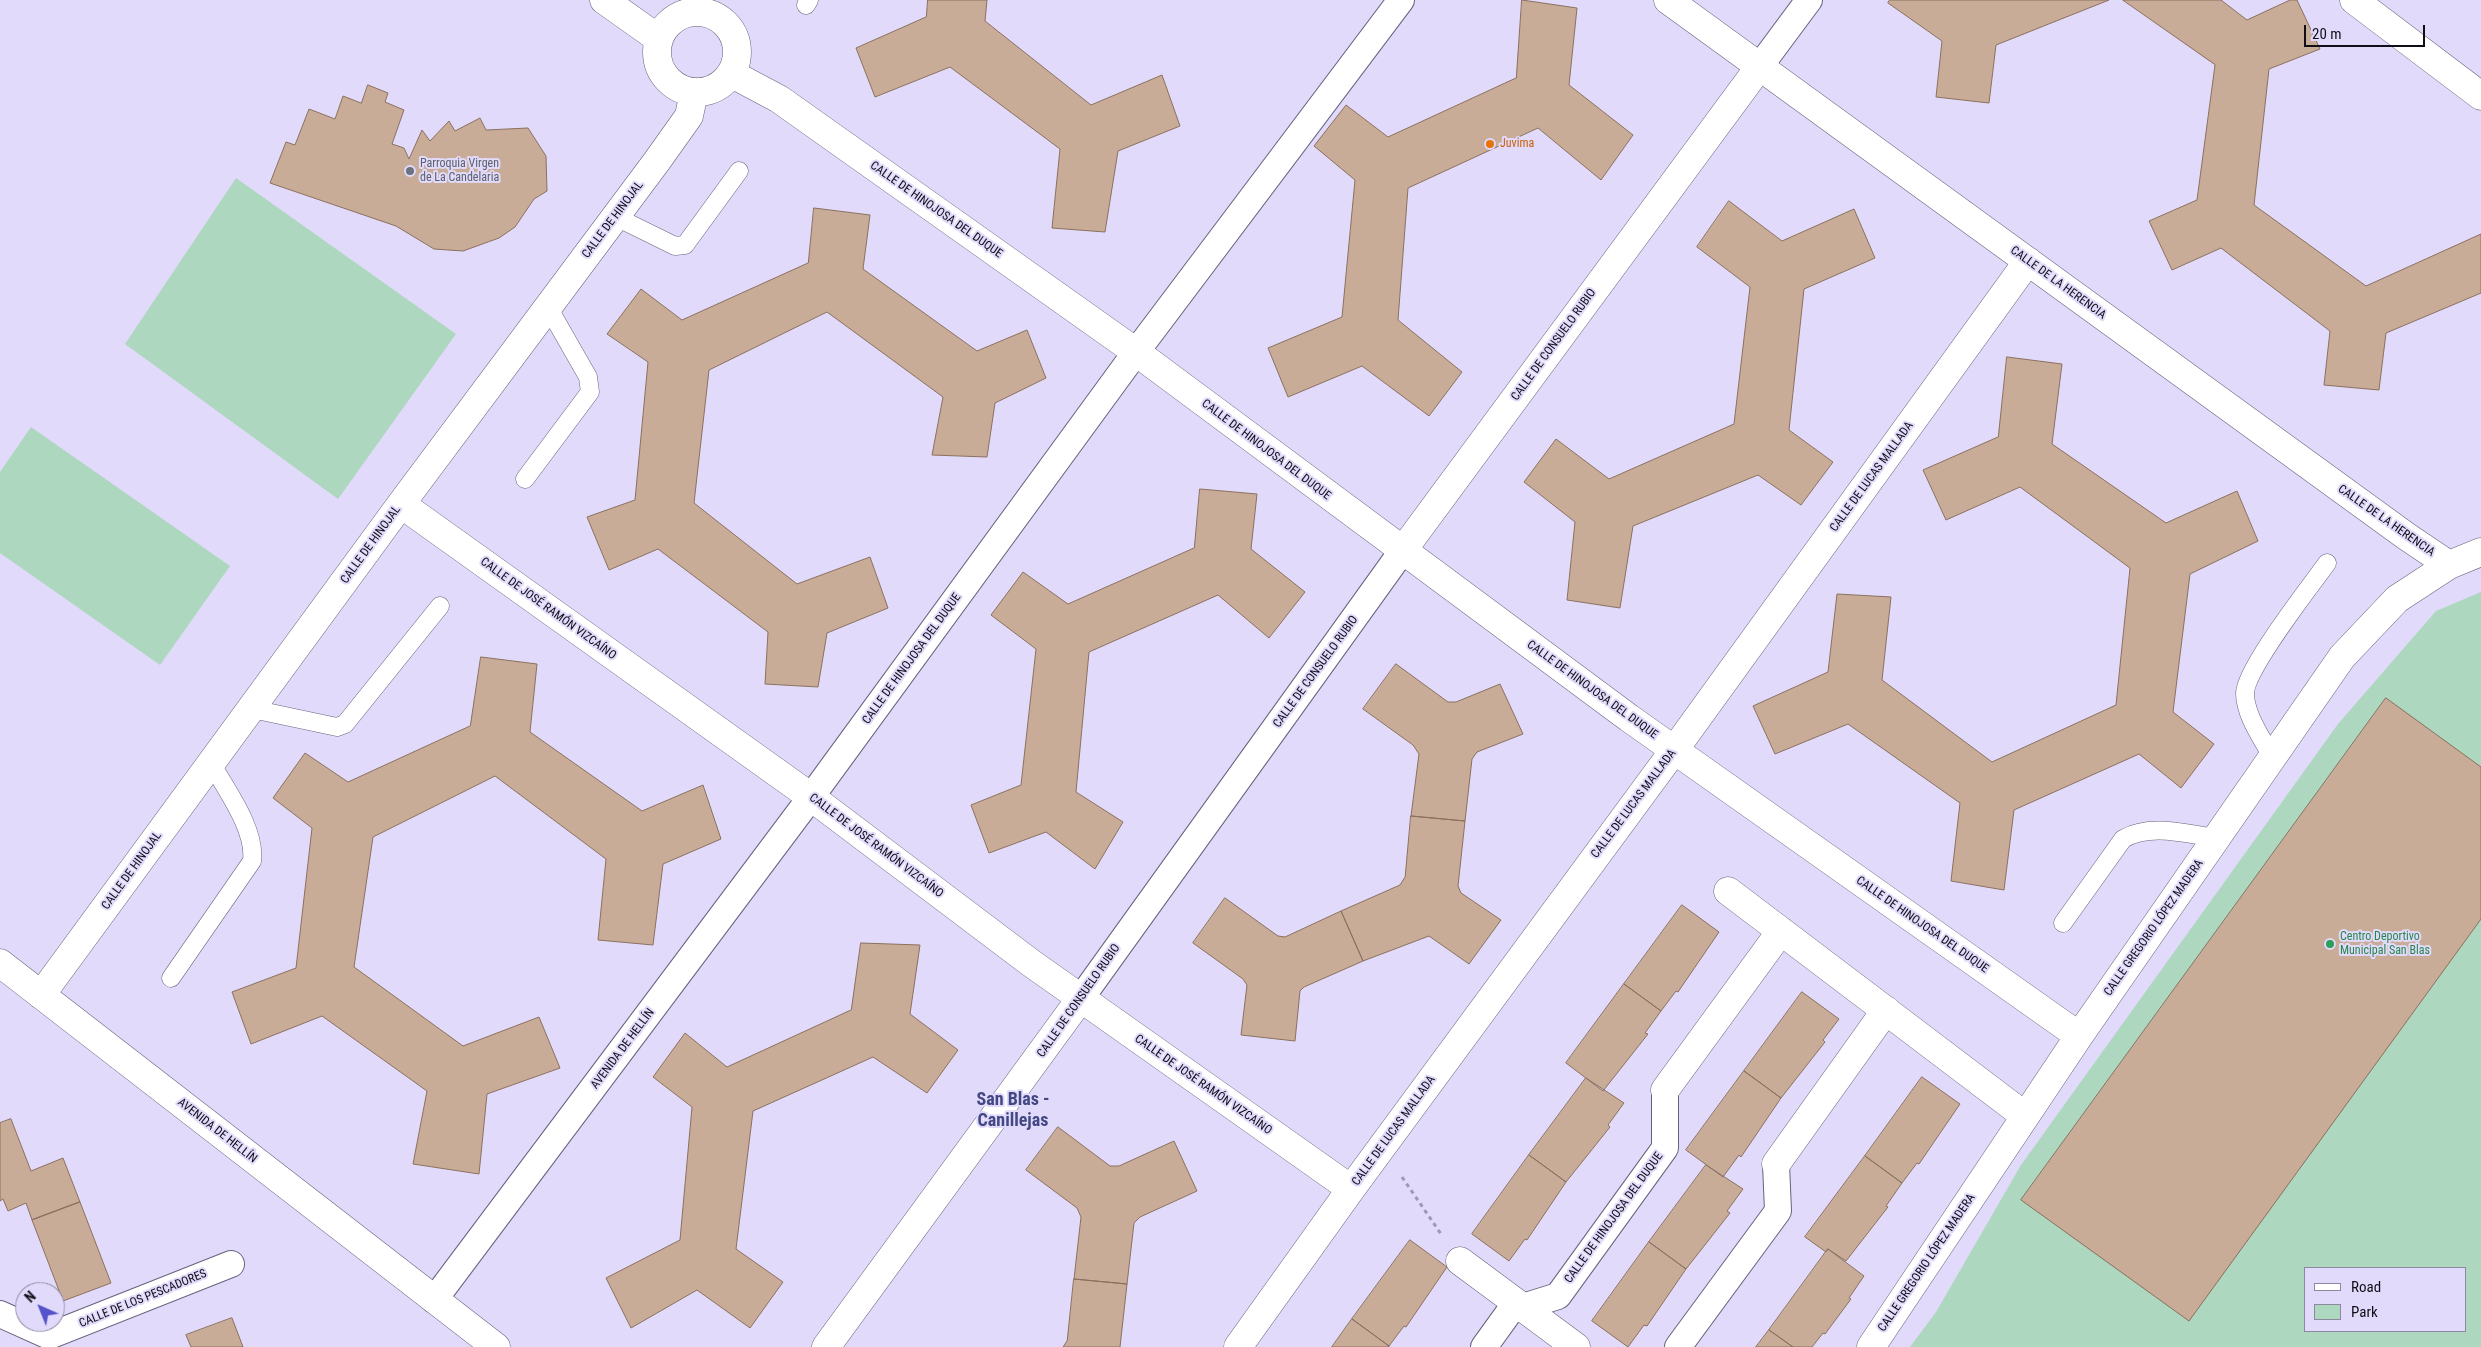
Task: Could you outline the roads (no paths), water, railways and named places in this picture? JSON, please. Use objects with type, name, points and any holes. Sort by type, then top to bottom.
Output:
[{"type":"street","points":[[604,0],[660,39]]},
{"type":"street","name":"CALLE DE HINOJOSA DEL DUQUE","points":[[811,797],[1136,352],[1401,0]]},
{"type":"street","name":"CALLE DE LA HERENCIA","points":[[1668,0],[2406,536],[2449,564]]},
{"type":"street","name":"CALLE DE CONSUELO RUBIO","points":[[826,1347],[1081,998],[1403,550],[1809,0]]},
{"type":"street","points":[[2354,0],[2481,96]]},
{"type":"street","points":[[713,7],[735,38],[738,50],[732,74],[715,88],[705,92],[682,90],[664,74],[659,63],[660,39],[674,20],[685,14],[713,7]]},
{"type":"street","name":"CALLE DE HINOJOSA DEL DUQUE","points":[[732,74],[779,99],[1136,352],[1675,749],[2079,1036]]},
{"type":"street","name":"CALLE DE HINOJAL","points":[[41,994],[401,504],[616,217],[688,116],[694,92]]},
{"type":"street","name":"CALLE DE LUCAS MALLADA","points":[[1238,1347],[1351,1189],[1675,749],[2028,261]]},
{"type":"street","name":"CALLE DE JOSÉ RAMÓN VIZCAÍNO","points":[[401,504],[811,797],[1081,998],[1351,1189]]},
{"type":"street","name":"CALLE GREGORIO LÓPEZ MADERA","points":[[1871,1347],[2079,1036],[2342,657],[2396,600],[2449,564],[2481,552]]},
{"type":"street","name":"AVENIDA DE HELLÍN","points":[[434,1300],[811,797]]},
{"type":"street","points":[[1728,891],[2025,1116]]},
{"type":"street","name":"CALLE DE HINOJOSA DEL DUQUE","points":[[1524,1307],[1558,1296],[1665,1148],[1665,1090],[1781,931]]},
{"type":"street","name":"AVENIDA DE HELLÍN","points":[[0,963],[496,1347]]},
{"type":"street","points":[[1678,1347],[1778,1211],[1776,1164],[1886,1010]]},
{"type":"street","points":[[1460,1260],[1576,1347]]},
{"type":"street","name":"CALLE DE LOS PESCADORES","points":[[0,1314],[49,1336],[231,1264]]},
{"type":"street","points":[[1484,1347],[1510,1311],[1524,1307]]},
{"type":"lane","points":[[616,217],[675,246],[685,245],[739,171]]},
{"type":"lane","points":[[525,479],[590,392],[588,377],[548,307]]},
{"type":"lane","points":[[2272,757],[2252,718],[2245,692],[2256,664],[2327,563]]},
{"type":"lane","points":[[252,709],[337,727],[345,724],[440,606]]},
{"type":"lane","points":[[171,978],[252,861],[253,849],[249,833],[211,763]]},
{"type":"lane","points":[[2063,923],[2123,839],[2133,833],[2148,829],[2216,838]]},
{"type":"place","name":"Juvima","points":[[1490,144]]},
{"type":"place","name":"Parroquia Virgen de La Candelaria","points":[[410,171]]},
{"type":"place","name":"Centro Deportivo Municipal San Blas","points":[[2330,944]]},
{"type":"district","name":"San Blas - Canillejas","points":[[1013,1110]]}]
